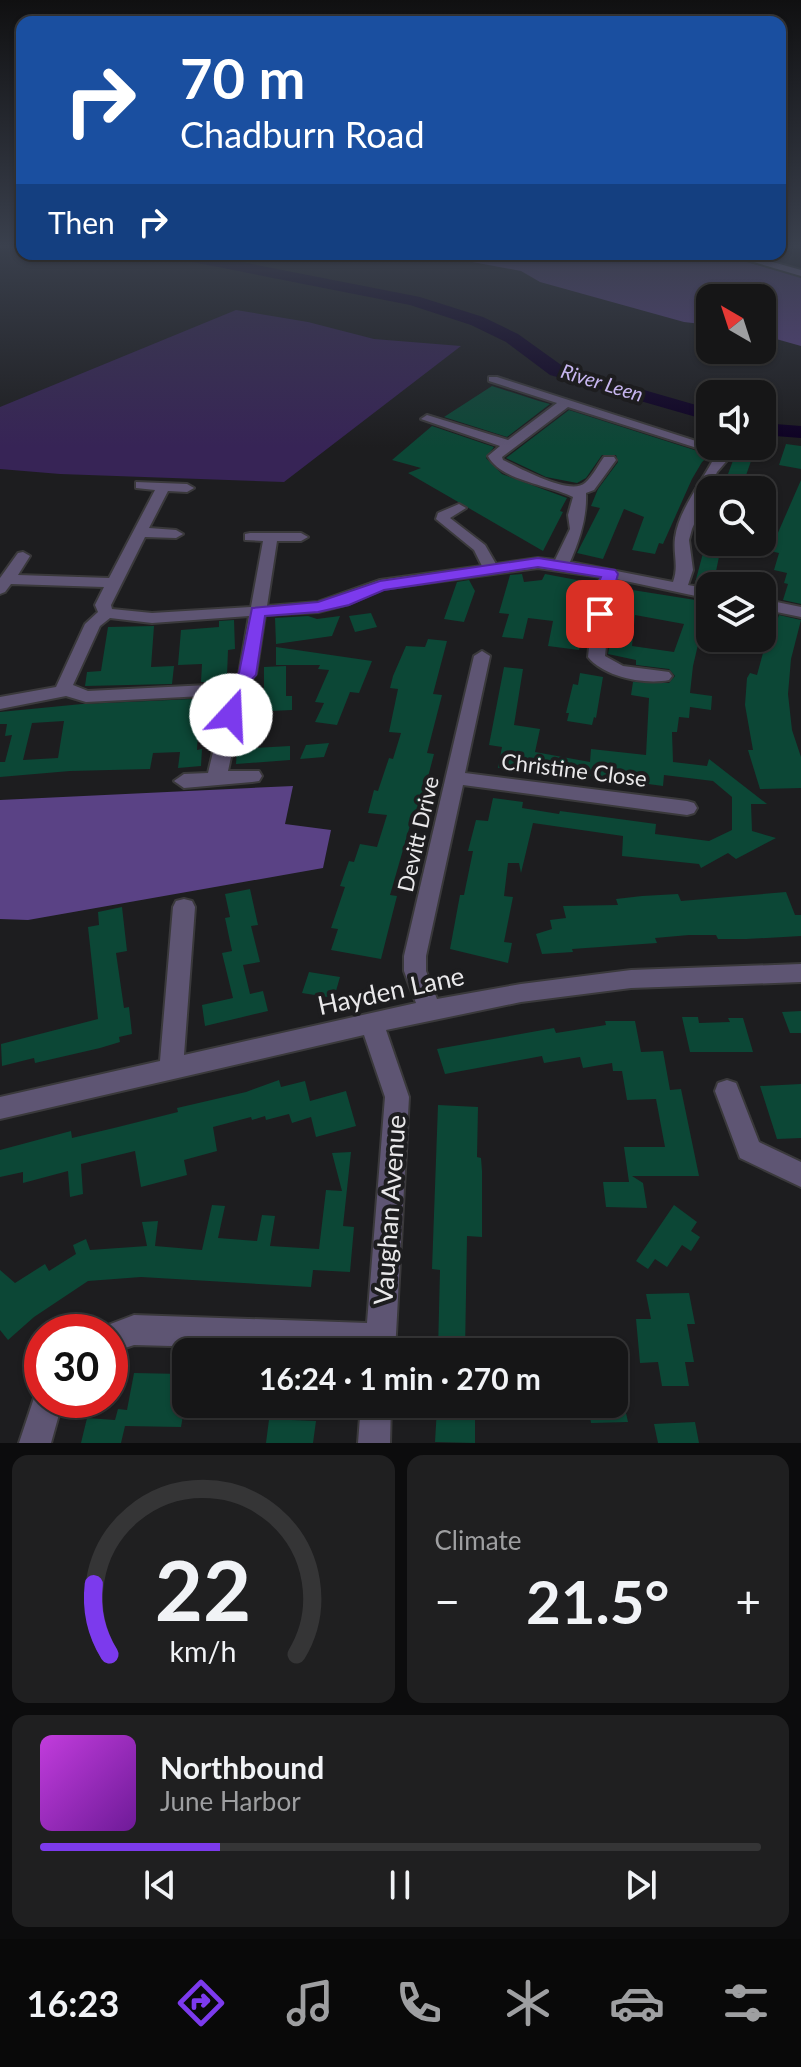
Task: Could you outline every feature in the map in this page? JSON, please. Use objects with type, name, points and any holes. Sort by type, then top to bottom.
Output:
[{"type":"street","points":[[493,379],[723,452],[685,529],[682,540],[685,570],[679,588]]},
{"type":"street","points":[[565,403],[507,444],[495,456],[498,462],[543,484],[576,492],[589,487],[609,460]]},
{"type":"street","points":[[415,428],[432,414],[507,444]]},
{"type":"street","points":[[141,485],[187,488]]},
{"type":"street","points":[[106,613],[103,605],[163,487]]},
{"type":"street","points":[[561,564],[577,529],[575,515],[581,501],[576,492]]},
{"type":"street","points":[[459,508],[443,516],[443,519],[480,548],[491,568]]},
{"type":"street","points":[[139,532],[176,534]]},
{"type":"street","points":[[250,537],[301,537]]},
{"type":"street","points":[[0,703],[67,690],[86,697],[232,689],[248,675],[262,571],[271,537]]},
{"type":"street","points":[[4,584],[23,556]]},
{"type":"street","points":[[67,690],[64,685],[93,624],[106,613],[152,618],[318,607],[343,601],[380,585],[538,563],[561,564],[696,591]]},
{"type":"street","points":[[610,574],[603,592],[596,657],[618,679],[663,676]]},
{"type":"street","points":[[4,584],[113,583]]},
{"type":"street","points":[[776,607],[801,612]]},
{"type":"street","name":"Devitt Drive","points":[[430,1010],[415,971],[415,956],[455,778],[475,664]]},
{"type":"street","points":[[217,776],[231,715],[232,689]]},
{"type":"street","points":[[184,781],[217,776],[252,776]]},
{"type":"street","name":"Christine Close","points":[[455,778],[687,808]]},
{"type":"street","points":[[171,1069],[184,907]]},
{"type":"street","name":"Hayden Lane","points":[[0,1108],[430,1010],[574,984],[685,975],[801,973]]},
{"type":"street","name":"Vaughan Avenue","points":[[372,1023],[397,1097],[380,1338]]},
{"type":"street","points":[[727,1091],[749,1150],[801,1175]]},
{"type":"street","points":[[128,1332],[265,1338]]},
{"type":"street","points":[[35,1443],[43,1418]]},
{"type":"street","points":[[374,1443],[375,1418]]},
{"type":"shaded area","points":[[230,312],[250,312],[308,322],[374,339],[461,346],[284,482],[0,469],[0,407]]},
{"type":"shaded area","points":[[649,312],[696,312],[696,323],[684,322]]},
{"type":"shaded area","points":[[776,312],[801,312],[801,346],[776,339]]},
{"type":"shaded area","points":[[293,786],[285,824],[331,830],[323,868],[28,920],[0,919],[0,800]]},
{"type":"building","points":[[492,386],[550,404],[507,437],[444,417]]},
{"type":"building","points":[[569,410],[696,451],[696,460],[704,460],[692,479],[663,544],[659,543],[655,554],[632,550],[644,517],[624,509],[603,559],[577,553],[600,508],[591,506],[598,489],[618,462],[616,455],[602,455],[586,478],[577,483],[546,477],[506,458]]},
{"type":"building","points":[[432,426],[494,447],[486,458],[502,474],[567,498],[543,551],[408,473],[421,468],[392,460]]},
{"type":"building","points":[[786,444],[801,446],[801,469],[779,465]]},
{"type":"building","points":[[733,460],[751,461],[746,476],[727,476]]},
{"type":"building","points":[[801,480],[801,604],[783,600],[788,584],[784,583],[787,573],[774,570],[779,553],[776,552],[776,537]]},
{"type":"building","points":[[702,556],[719,556],[716,572],[698,572]]},
{"type":"building","points":[[522,574],[524,582],[542,580],[545,574],[593,583],[582,608],[588,609],[579,650],[548,646],[553,621],[528,618],[523,639],[502,637],[509,614],[499,613],[510,575]]},
{"type":"building","points":[[469,580],[475,591],[464,622],[444,619],[457,582]]},
{"type":"building","points":[[620,588],[696,600],[696,652],[690,693],[712,696],[711,710],[690,707],[689,718],[679,717],[677,732],[672,732],[673,762],[707,766],[709,759],[767,804],[751,804],[752,831],[776,838],[736,859],[728,853],[701,868],[699,864],[622,856],[623,836],[533,823],[521,873],[519,863],[508,863],[504,896],[513,897],[504,942],[512,943],[508,963],[450,949],[460,895],[464,895],[473,851],[468,851],[476,820],[488,821],[493,798],[523,802],[522,808],[559,814],[560,811],[656,824],[655,834],[709,841],[732,830],[732,797],[713,781],[664,775],[663,786],[545,770],[498,768],[502,747],[489,745],[504,667],[523,669],[514,725],[540,729],[535,752],[590,762],[591,749],[646,755],[649,698],[631,695],[633,682],[669,683],[675,676],[669,669],[636,665],[636,660],[608,654]],"holes":[[[635,615],[684,624],[674,652],[632,646]]]},
{"type":"building","points":[[371,613],[377,627],[355,632],[349,616]]},
{"type":"building","points":[[779,615],[801,620],[791,659],[788,694],[792,730],[801,757],[801,788],[760,789],[748,750],[753,750],[745,705],[747,678],[750,673],[757,675],[763,652],[776,652]]},
{"type":"building","points":[[308,616],[317,619],[340,616],[332,636],[276,644],[275,618]]},
{"type":"building","points":[[234,620],[235,649],[228,650],[227,676],[216,677],[216,682],[201,682],[202,664],[178,665],[181,630],[219,627],[219,621]]},
{"type":"building","points":[[154,626],[151,667],[174,666],[172,684],[85,686],[87,672],[101,671],[108,627]]},
{"type":"building","points":[[428,639],[447,641],[433,694],[442,695],[427,753],[434,754],[418,815],[413,815],[390,895],[397,896],[381,959],[331,950],[338,929],[331,928],[345,887],[340,886],[349,861],[354,862],[360,844],[377,847],[387,815],[368,813],[374,790],[378,791],[401,733],[389,732],[398,689],[390,688],[393,676],[406,646],[425,647]]},
{"type":"building","points":[[276,647],[372,661],[359,693],[350,692],[337,725],[315,722],[324,703],[315,702],[329,670],[318,669],[320,665],[276,665]]},
{"type":"building","points":[[286,666],[286,696],[292,696],[292,710],[247,712],[248,699],[264,698],[264,667]]},
{"type":"building","points":[[580,673],[603,677],[592,725],[567,721],[573,684],[578,685]]},
{"type":"building","points":[[215,698],[215,712],[199,714],[197,750],[202,749],[201,766],[178,768],[180,752],[153,753],[150,769],[0,777],[0,762],[5,762],[12,735],[5,736],[7,724],[0,724],[0,712],[82,704]],"holes":[[[64,721],[58,758],[23,760],[32,723]]]},
{"type":"building","points":[[329,743],[324,757],[300,759],[306,745]]},
{"type":"building","points":[[290,746],[290,760],[236,764],[237,749]]},
{"type":"building","points":[[250,889],[258,925],[251,926],[260,962],[243,965],[250,994],[263,991],[268,1011],[205,1026],[202,1005],[233,998],[222,953],[232,951],[225,918],[230,917],[225,894]]},
{"type":"building","points":[[786,892],[795,915],[801,915],[801,936],[718,939],[716,935],[689,935],[655,938],[657,943],[542,954],[536,934],[552,929],[550,920],[566,918],[563,906],[618,905],[616,899],[642,896],[678,894],[681,901]]},
{"type":"building","points":[[122,907],[127,951],[116,953],[124,1008],[129,1007],[132,1034],[119,1037],[120,1042],[100,1048],[35,1063],[34,1058],[2,1066],[1,1044],[98,1019],[88,927],[99,925],[98,912]]},
{"type":"building","points":[[309,972],[340,977],[334,998],[302,993]]},
{"type":"building","points":[[801,1011],[801,1033],[790,1033],[782,1012]]},
{"type":"building","points":[[682,1017],[698,1017],[699,1023],[730,1022],[728,1018],[743,1018],[753,1052],[690,1052]]},
{"type":"building","points":[[605,1021],[635,1021],[641,1052],[663,1051],[670,1090],[681,1089],[699,1176],[632,1176],[643,1183],[647,1208],[606,1207],[603,1182],[629,1182],[624,1147],[665,1147],[656,1099],[627,1100],[622,1071],[613,1071],[612,1063],[583,1068],[580,1057],[544,1063],[542,1056],[445,1074],[437,1049],[554,1028],[556,1033],[606,1025]]},
{"type":"building","points":[[279,1080],[281,1087],[305,1081],[310,1101],[346,1091],[356,1126],[316,1137],[311,1117],[292,1123],[289,1114],[266,1120],[265,1116],[252,1120],[251,1117],[213,1127],[217,1151],[184,1160],[187,1175],[141,1187],[135,1151],[81,1164],[83,1194],[70,1197],[68,1171],[23,1183],[23,1172],[0,1177],[0,1150],[71,1131],[72,1138],[178,1112],[177,1108],[246,1092]]},
{"type":"building","points":[[801,1084],[801,1138],[777,1139],[760,1086]]},
{"type":"building","points":[[438,1105],[478,1107],[477,1157],[481,1158],[482,1171],[482,1237],[467,1236],[465,1338],[438,1338],[440,1270],[432,1269]]},
{"type":"building","points":[[351,1152],[343,1226],[354,1227],[350,1272],[313,1270],[311,1287],[141,1277],[88,1281],[38,1314],[24,1314],[24,1326],[8,1340],[0,1330],[0,1270],[15,1283],[45,1264],[49,1271],[76,1254],[73,1245],[86,1239],[90,1250],[147,1246],[142,1222],[158,1221],[155,1246],[202,1250],[212,1205],[225,1206],[218,1238],[257,1241],[262,1215],[275,1216],[270,1246],[319,1249],[326,1190],[342,1191],[332,1153]]},
{"type":"building","points":[[674,1205],[697,1222],[691,1231],[700,1237],[691,1251],[682,1245],[667,1267],[655,1259],[648,1269],[636,1261]]},
{"type":"building","points":[[689,1293],[695,1324],[687,1324],[694,1362],[685,1362],[689,1386],[662,1386],[658,1362],[640,1363],[636,1319],[651,1319],[646,1294]]},
{"type":"building","points":[[134,1373],[172,1374],[172,1418],[183,1418],[181,1427],[125,1426],[121,1443],[81,1443],[87,1418],[128,1418]]},
{"type":"building","points":[[269,1418],[316,1421],[313,1443],[266,1443]]},
{"type":"building","points":[[436,1418],[475,1418],[475,1443],[435,1442]]},
{"type":"building","points":[[590,1418],[627,1418],[628,1422],[591,1423]]},
{"type":"building","points":[[695,1422],[699,1443],[658,1443],[654,1424]]},
{"type":"waterway","name":"River Leen","points":[[450,312],[512,338],[557,371],[696,411]]},
{"type":"waterway","name":"River Leen","points":[[776,430],[801,432]]},
{"type":"route","points":[[231,715],[232,689],[248,675],[258,612],[318,607],[343,601],[380,585],[538,563],[561,564],[610,574],[603,592],[600,614]]}]
